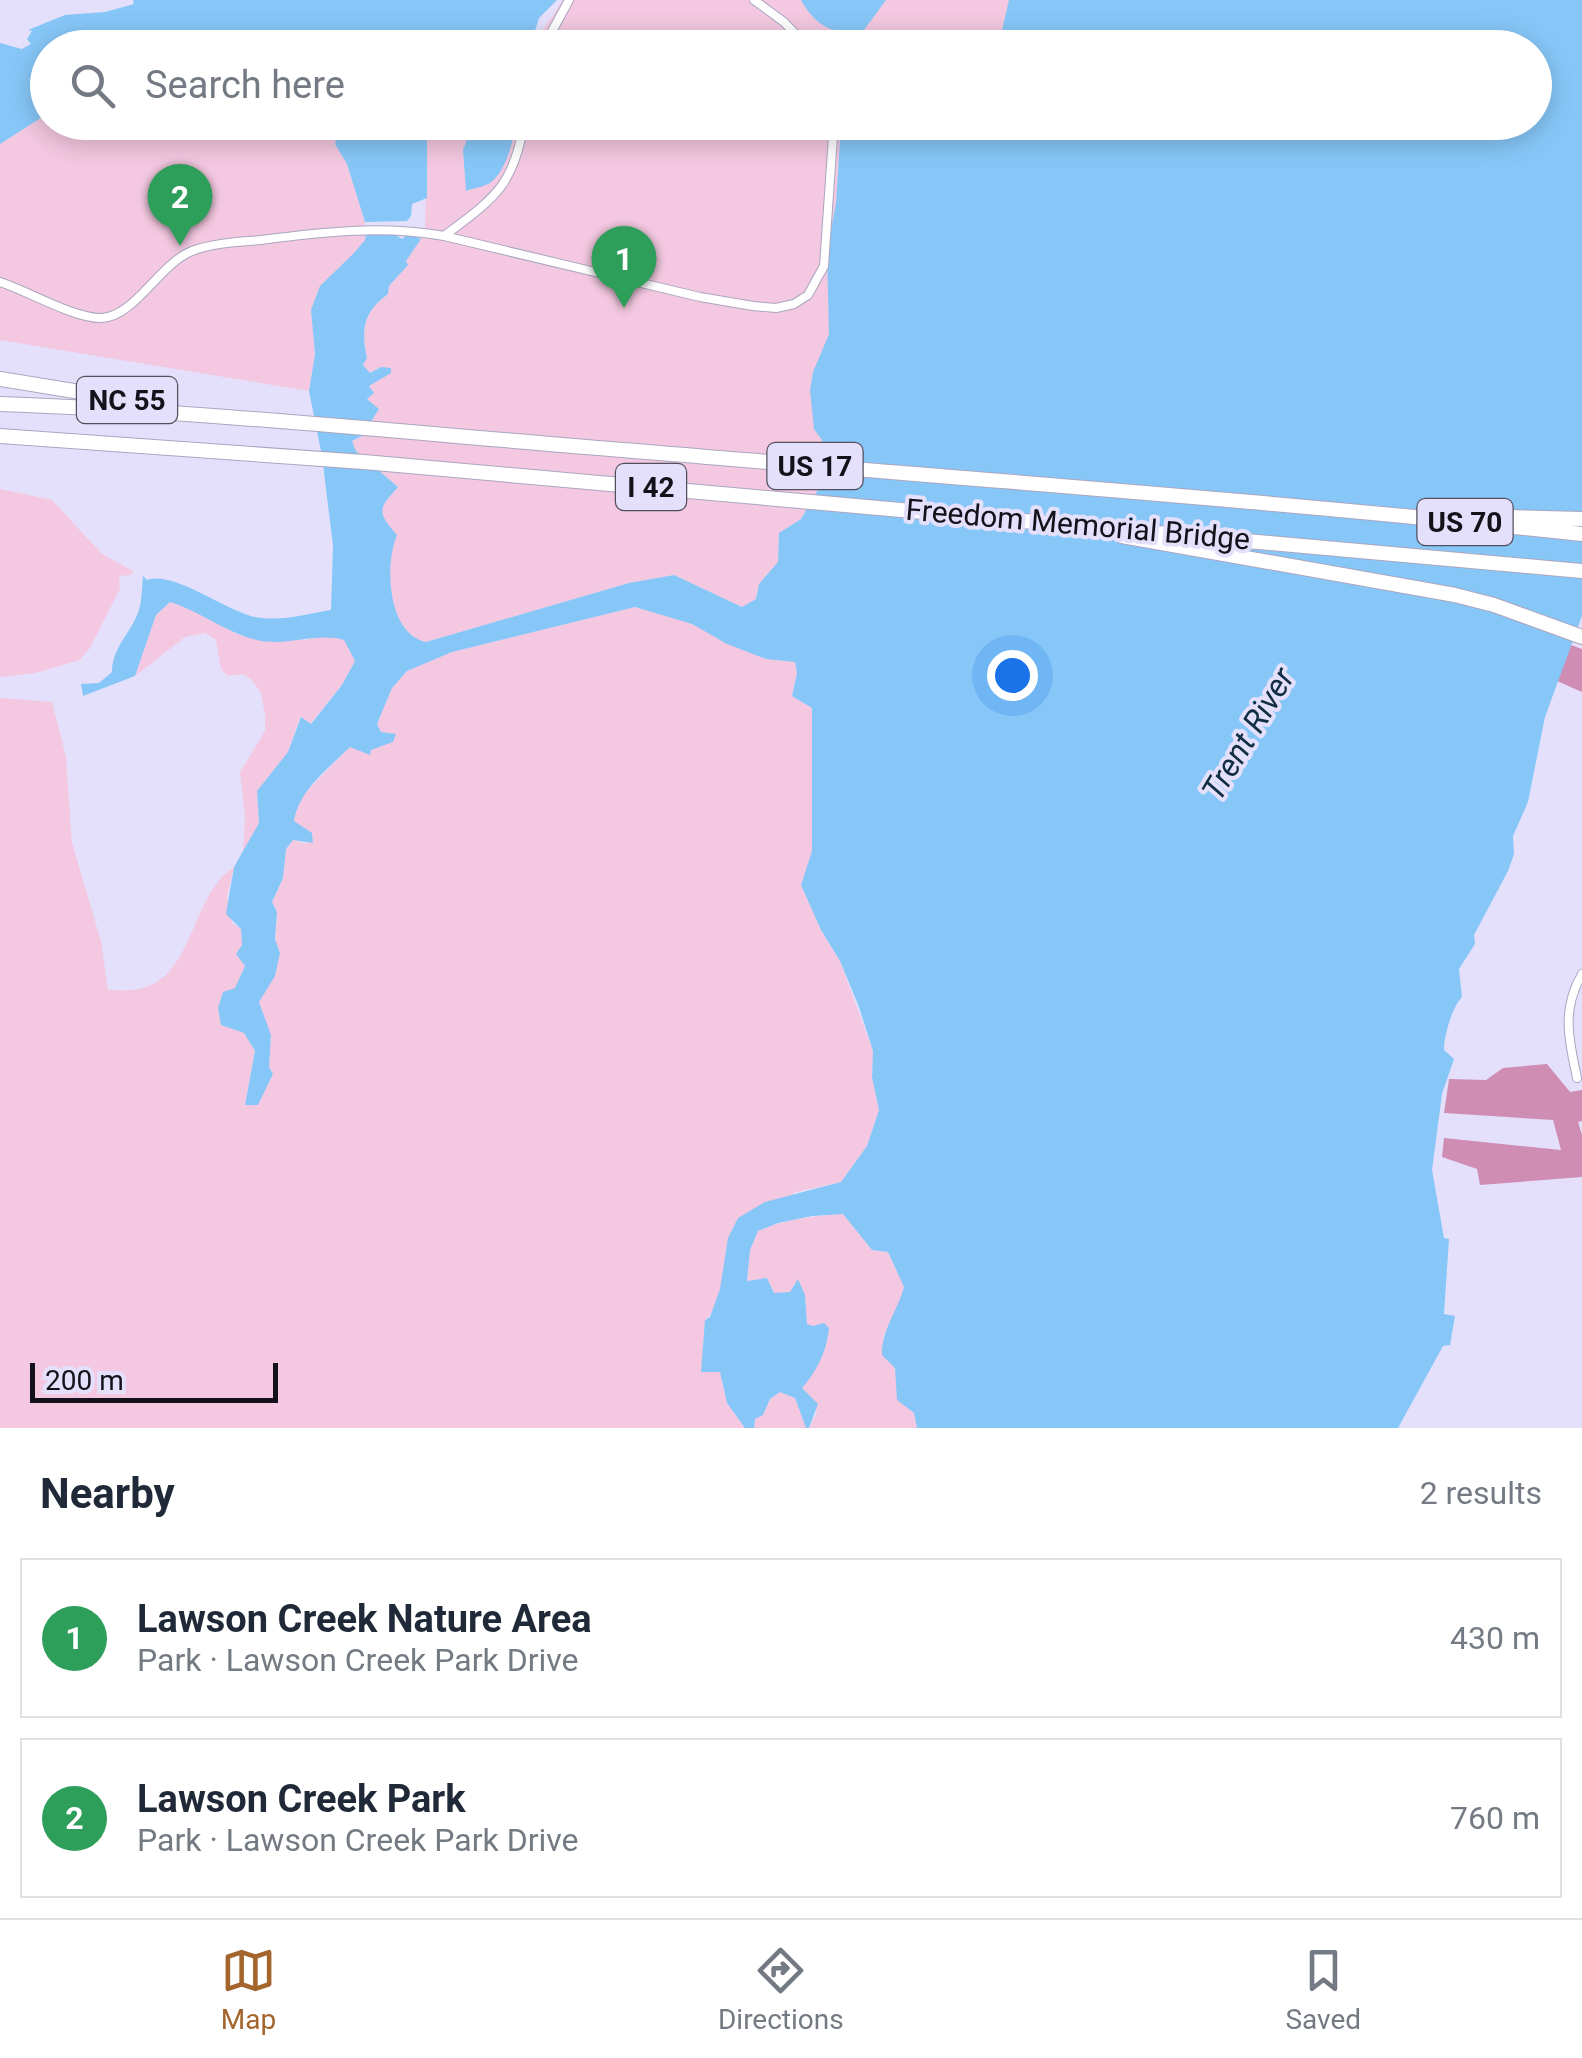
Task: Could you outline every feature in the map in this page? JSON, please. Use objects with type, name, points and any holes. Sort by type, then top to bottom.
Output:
[{"type":"highway","name":"NC 55","points":[[0,380],[255,419]]},
{"type":"highway","name":"US 17","points":[[0,404],[255,419]]},
{"type":"highway","name":"Freedom Memorial Bridge","points":[[255,419],[1348,509],[1582,534]]},
{"type":"highway","name":"Freedom Memorial Bridge","points":[[0,436],[1027,520],[1582,571]]},
{"type":"highway","name":"US 17","points":[[1348,509],[1582,519]]},
{"type":"highway","points":[[1027,520],[1455,594],[1582,637]]},
{"type":"street","points":[[553,30],[569,0]]},
{"type":"street","points":[[754,0],[792,30]]},
{"type":"street","points":[[444,236],[485,205],[508,179],[518,160],[521,140]]},
{"type":"street","points":[[0,282],[100,318],[118,314],[174,261],[194,250],[359,230],[414,230],[642,285],[776,308],[794,304],[808,295],[817,282],[825,258],[833,140]]},
{"type":"street","points":[[1578,1078],[1567,1018],[1570,995],[1582,974]]},
{"type":"shaded area","points":[[563,0],[1028,0],[1021,30],[543,30]]},
{"type":"shaded area","points":[[30,125],[30,140],[336,140],[365,222],[365,240],[311,310],[315,354],[309,391],[0,340],[0,144]]},
{"type":"shaded area","points":[[427,140],[490,140],[494,145],[513,140],[884,140],[823,481],[801,519],[779,533],[778,562],[759,584],[756,599],[742,607],[674,575],[629,583],[426,642],[413,637],[404,627],[392,598],[390,580],[396,535],[382,509],[398,487],[356,451],[352,441],[363,436],[378,410],[367,399],[372,394],[369,386],[380,367],[370,373],[362,365],[367,358],[366,322],[408,265],[406,261],[425,230]]},
{"type":"shaded area","points":[[0,489],[52,500],[102,554],[133,571],[132,575],[119,576],[120,589],[80,660],[36,673],[0,677]]},
{"type":"shaded area","points":[[170,602],[192,608],[237,634],[305,640],[328,635],[345,640],[355,661],[342,685],[310,724],[300,717],[288,752],[257,791],[259,823],[243,852],[245,817],[240,772],[265,731],[261,693],[251,679],[242,674],[228,676],[221,669],[216,640],[205,633],[185,637],[135,676],[156,615]]},
{"type":"shaded area","points":[[635,607],[689,623],[751,652],[795,662],[792,696],[812,708],[812,852],[801,885],[840,961],[873,1051],[872,1077],[879,1110],[867,1146],[841,1182],[796,1192],[728,1238],[719,1293],[705,1321],[702,1372],[720,1372],[727,1403],[745,1428],[0,1428],[0,698],[52,702],[66,757],[72,843],[101,941],[108,990],[140,989],[172,969],[208,896],[234,867],[227,896],[232,923],[241,929],[245,966],[235,989],[244,1033],[255,1051],[245,1104],[257,1105],[273,1075],[269,1067],[271,1036],[259,1002],[274,976],[277,912],[272,902],[283,878],[286,849],[293,840],[307,844],[293,821],[302,796],[350,747],[370,754],[370,750],[393,741],[377,724],[392,688],[407,671],[452,652]]},
{"type":"shaded area","points":[[1571,645],[1582,649],[1582,692],[1557,681]]},
{"type":"shaded area","points":[[1547,1064],[1570,1092],[1582,1090],[1582,1121],[1578,1122],[1582,1135],[1582,1177],[1480,1185],[1477,1169],[1442,1157],[1444,1138],[1561,1150],[1553,1120],[1444,1113],[1449,1079],[1486,1080],[1503,1068]]},
{"type":"shaded area","points":[[843,1214],[872,1250],[888,1252],[904,1287],[898,1309],[883,1336],[897,1376],[898,1400],[914,1413],[917,1428],[809,1428],[817,1412],[802,1388],[813,1326],[807,1324],[805,1295],[795,1283],[790,1292],[774,1293],[767,1278],[747,1281],[750,1250],[758,1231],[800,1219]]},
{"type":"shaded area","points":[[780,1392],[795,1398],[807,1428],[754,1428],[755,1418],[763,1415],[770,1399]]},
{"type":"water","points":[[133,0],[557,0],[539,18],[535,30],[28,30],[65,15],[105,12],[134,4]]},
{"type":"water","points":[[801,0],[886,0],[864,30],[835,30],[813,17]]},
{"type":"water","name":"Trent River","points":[[1009,0],[1582,0],[1582,616],[1545,717],[1528,802],[1513,836],[1514,854],[1474,935],[1475,944],[1459,969],[1462,997],[1449,1022],[1444,1050],[1454,1059],[1442,1094],[1432,1170],[1444,1238],[1449,1239],[1444,1314],[1455,1316],[1450,1345],[1443,1346],[1398,1428],[917,1428],[914,1413],[897,1400],[895,1368],[882,1355],[884,1337],[904,1287],[888,1252],[872,1250],[843,1214],[812,1216],[758,1231],[750,1250],[747,1281],[767,1278],[774,1293],[790,1292],[798,1279],[805,1295],[807,1324],[824,1323],[829,1328],[820,1360],[802,1388],[818,1404],[809,1428],[795,1398],[780,1392],[770,1399],[763,1415],[755,1419],[754,1428],[745,1428],[727,1403],[720,1372],[701,1372],[705,1320],[710,1317],[720,1289],[728,1238],[738,1218],[765,1202],[841,1182],[867,1146],[879,1110],[872,1077],[873,1051],[859,1007],[801,885],[812,851],[812,708],[792,696],[795,662],[766,659],[727,644],[692,624],[635,607],[452,652],[407,671],[392,688],[377,724],[381,732],[396,734],[393,742],[371,750],[370,755],[350,747],[316,781],[297,810],[294,821],[312,833],[313,843],[293,840],[286,849],[283,878],[272,902],[277,912],[275,939],[280,953],[275,976],[259,1002],[271,1035],[269,1067],[273,1074],[258,1105],[245,1105],[255,1051],[244,1033],[221,1025],[218,1008],[223,992],[235,988],[245,966],[236,954],[242,945],[241,929],[226,914],[234,867],[259,823],[257,791],[288,752],[301,717],[311,724],[342,685],[355,661],[344,640],[257,640],[170,602],[156,615],[135,676],[83,696],[81,684],[99,683],[112,672],[115,655],[139,610],[143,576],[185,586],[255,617],[284,618],[331,610],[333,546],[309,391],[315,354],[311,310],[320,286],[354,253],[366,233],[392,233],[402,239],[408,233],[421,239],[406,261],[408,265],[366,322],[367,358],[363,365],[370,373],[381,367],[391,368],[391,373],[369,386],[374,393],[367,399],[379,409],[362,436],[352,441],[356,451],[398,487],[382,509],[397,535],[391,563],[392,597],[404,627],[413,637],[426,642],[629,583],[674,575],[742,607],[756,599],[759,584],[778,562],[779,533],[801,519],[823,481],[822,440],[814,429],[810,390],[829,334],[827,252],[836,203],[840,140],[1552,140],[1552,30],[1002,30]]},
{"type":"water","points":[[0,43],[22,49],[30,45],[30,125],[0,144]]},
{"type":"water","points":[[336,140],[427,140],[427,198],[412,204],[407,221],[365,222],[347,164]]},
{"type":"water","points":[[467,140],[512,140],[495,178],[466,191],[463,150]]},
{"type":"place","name":"Lawson Creek Park","points":[[180,246]]},
{"type":"place","name":"Lawson Creek Nature Area","points":[[624,308]]}]
